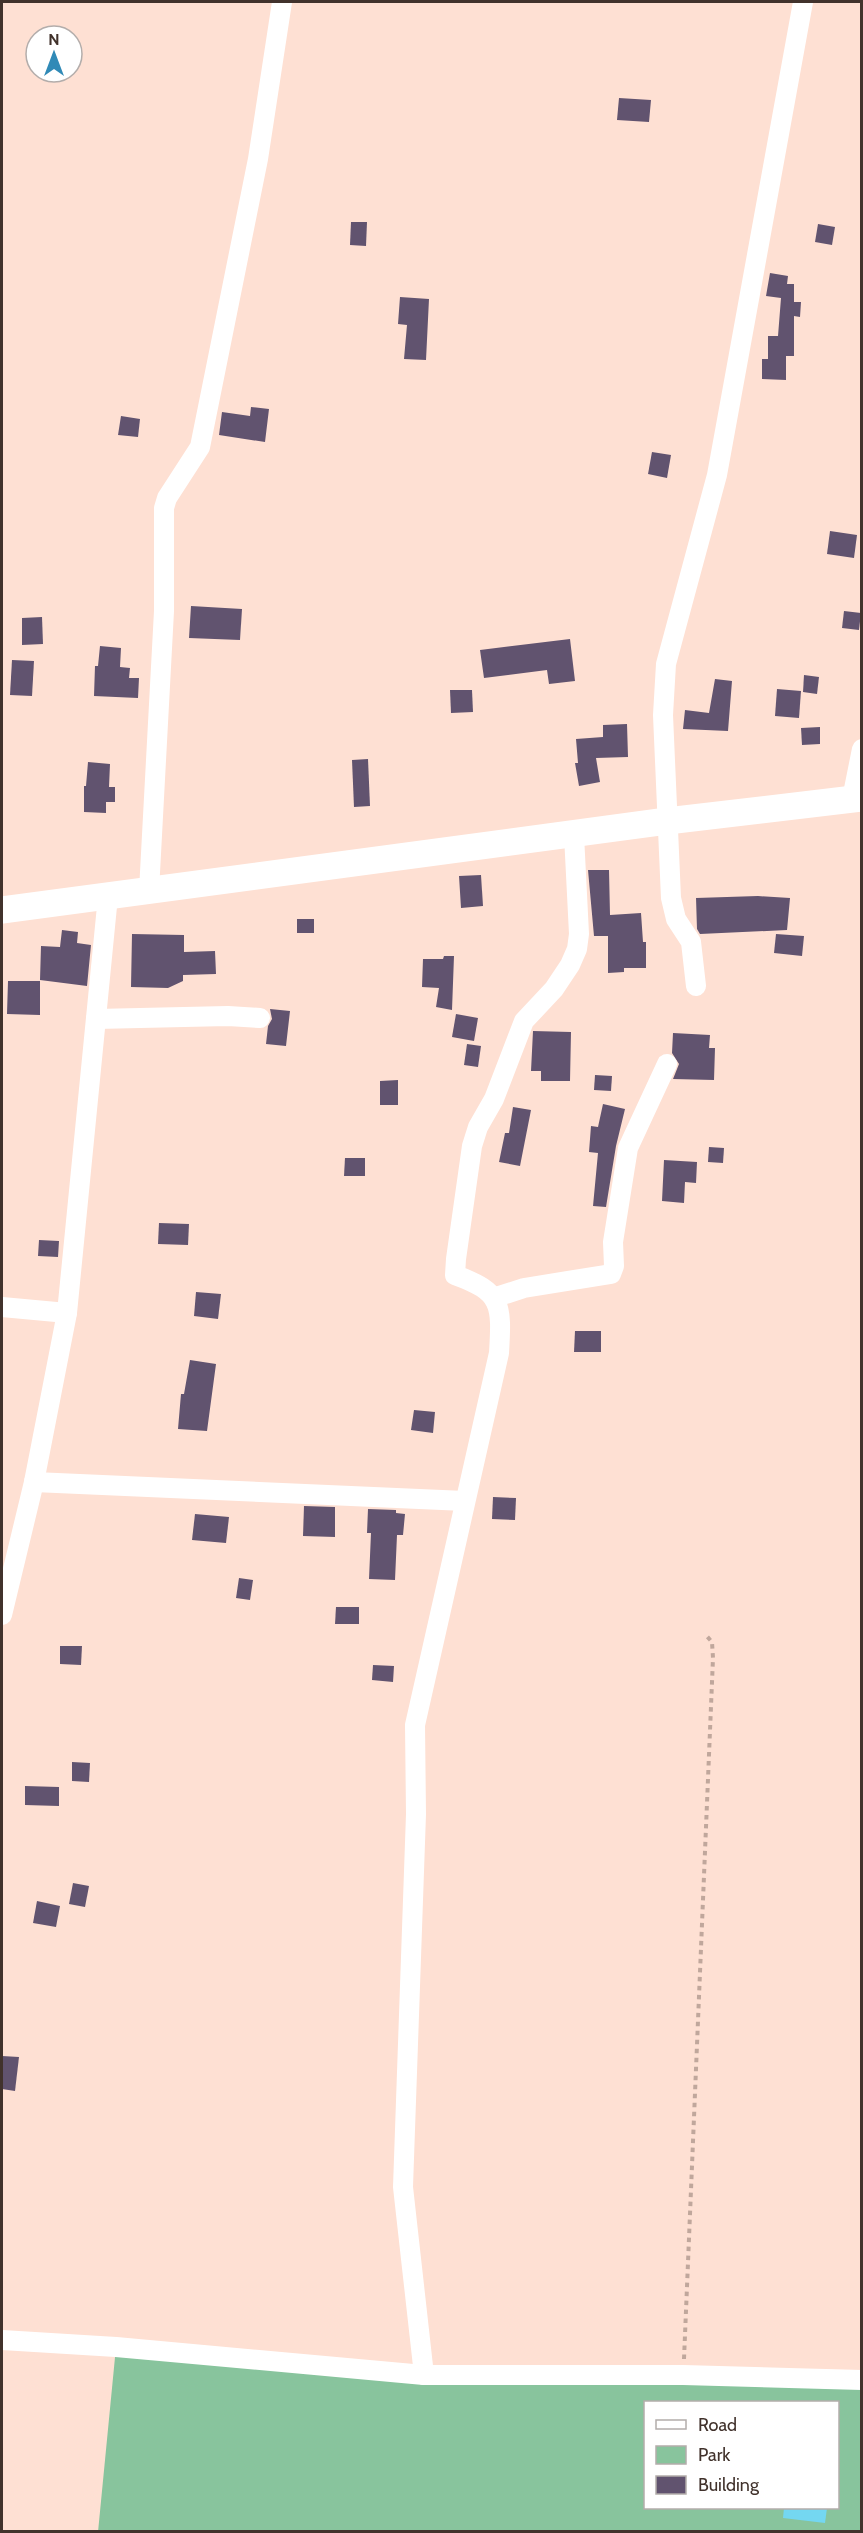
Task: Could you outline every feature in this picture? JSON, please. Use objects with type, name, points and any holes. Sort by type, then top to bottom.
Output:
[{"type":"street","points":[[149,891],[164,600],[164,508],[167,498],[200,447],[255,175],[282,2]]},
{"type":"street","points":[[696,986],[691,942],[676,920],[673,909],[667,821],[663,692],[666,664],[717,475],[803,2]]},
{"type":"street","points":[[2,910],[667,821],[857,799],[861,749]]},
{"type":"street","points":[[424,2374],[404,2187],[416,1814],[415,1725],[500,1353],[501,1326],[496,1297],[488,1289],[455,1275],[472,1146],[478,1127],[495,1099],[524,1021],[554,989],[570,965],[577,949],[579,934],[574,835]]},
{"type":"street","points":[[2,1615],[34,1482],[67,1313],[108,896]]},
{"type":"street","points":[[96,1019],[228,1016],[260,1018]]},
{"type":"street","points":[[496,1297],[524,1288],[611,1274],[614,1266],[613,1242],[628,1148],[667,1064]]},
{"type":"street","points":[[2,1308],[67,1313]]},
{"type":"street","points":[[34,1482],[465,1501]]},
{"type":"street","points":[[2,2340],[424,2374],[683,2374],[861,2380]]},
{"type":"path","points":[[683,2374],[713,1658],[712,1642],[705,1634]]},
{"type":"green space","points":[[116,2347],[424,2375],[861,2383],[861,2531],[98,2532]]},
{"type":"water","points":[[784,2509],[827,2509],[825,2523],[783,2518]]},
{"type":"building","points":[[619,98],[651,100],[649,122],[617,120]]},
{"type":"building","points":[[351,222],[367,222],[366,246],[350,245]]},
{"type":"building","points":[[818,224],[835,227],[832,245],[815,242]]},
{"type":"building","points":[[770,273],[788,276],[787,284],[794,284],[794,302],[801,302],[800,317],[794,316],[794,356],[786,356],[786,380],[762,379],[762,359],[768,359],[768,336],[778,336],[781,298],[766,296]]},
{"type":"building","points":[[400,297],[429,299],[426,360],[404,359],[407,325],[398,324]]},
{"type":"building","points":[[251,407],[269,409],[265,442],[219,435],[222,412],[250,416]]},
{"type":"building","points":[[121,416],[140,419],[138,437],[118,435]]},
{"type":"building","points":[[652,452],[671,455],[667,478],[648,474]]},
{"type":"building","points":[[830,531],[857,535],[854,558],[827,554]]},
{"type":"building","points":[[191,606],[242,609],[240,640],[189,638]]},
{"type":"building","points":[[844,611],[861,613],[859,630],[842,628]]},
{"type":"building","points":[[42,617],[43,644],[22,645],[22,618]]},
{"type":"building","points":[[570,639],[575,681],[549,684],[547,670],[484,678],[480,650]]},
{"type":"building","points":[[100,646],[121,648],[120,667],[130,668],[129,678],[139,678],[138,698],[94,696],[95,666],[98,666]]},
{"type":"building","points":[[12,660],[34,661],[32,696],[10,695]]},
{"type":"building","points":[[804,675],[819,677],[817,694],[803,692]]},
{"type":"building","points":[[715,679],[732,681],[728,731],[683,729],[685,710],[709,713]]},
{"type":"building","points":[[777,689],[801,691],[799,718],[775,716]]},
{"type":"building","points":[[450,690],[472,690],[473,712],[451,713]]},
{"type":"building","points":[[627,724],[628,757],[596,758],[600,782],[579,786],[575,763],[578,763],[576,739],[603,737],[603,725]]},
{"type":"building","points":[[820,727],[820,744],[802,745],[801,728]]},
{"type":"building","points":[[368,759],[370,806],[354,807],[352,760]]},
{"type":"building","points":[[88,762],[110,764],[109,787],[115,787],[115,802],[106,802],[106,813],[84,812],[84,786],[86,786]]},
{"type":"building","points":[[588,870],[609,870],[610,915],[641,913],[643,942],[646,942],[646,968],[624,968],[624,972],[608,973],[608,936],[594,936]]},
{"type":"building","points":[[481,875],[483,906],[461,908],[459,876]]},
{"type":"building","points":[[758,896],[790,898],[787,930],[700,934],[697,929],[696,898]]},
{"type":"building","points":[[297,919],[314,919],[314,933],[297,933]]},
{"type":"building","points":[[62,930],[78,932],[77,943],[91,945],[87,986],[40,980],[41,946],[60,947]]},
{"type":"building","points":[[132,934],[184,935],[184,952],[215,951],[216,974],[183,975],[183,981],[168,988],[131,987]]},
{"type":"building","points":[[776,934],[804,936],[802,956],[774,953]]},
{"type":"building","points":[[444,956],[454,956],[452,1010],[436,1007],[439,988],[422,987],[423,959],[443,959]]},
{"type":"building","points":[[8,981],[40,981],[40,1015],[7,1014]]},
{"type":"building","points":[[270,1009],[290,1011],[286,1046],[266,1044],[268,1026],[272,1019]]},
{"type":"building","points":[[456,1014],[478,1018],[474,1041],[452,1037]]},
{"type":"building","points":[[533,1031],[571,1032],[570,1081],[541,1081],[541,1071],[531,1071]]},
{"type":"building","points":[[673,1033],[710,1035],[709,1048],[715,1048],[714,1080],[673,1079],[679,1064],[672,1053]]},
{"type":"building","points":[[467,1044],[481,1046],[478,1067],[464,1065]]},
{"type":"building","points":[[595,1075],[612,1076],[611,1091],[594,1090]]},
{"type":"building","points":[[398,1080],[398,1105],[380,1105],[380,1081]]},
{"type":"building","points":[[603,1104],[625,1109],[606,1207],[593,1206],[598,1153],[589,1152],[591,1126],[598,1127]]},
{"type":"building","points":[[513,1107],[531,1110],[520,1166],[499,1162],[505,1133],[509,1133]]},
{"type":"building","points":[[709,1147],[724,1148],[723,1163],[708,1162]]},
{"type":"building","points":[[345,1158],[365,1158],[365,1176],[344,1176]]},
{"type":"building","points":[[664,1160],[697,1162],[696,1183],[685,1182],[684,1203],[662,1201]]},
{"type":"building","points":[[159,1223],[189,1224],[188,1245],[158,1244]]},
{"type":"building","points":[[39,1240],[59,1241],[58,1257],[38,1256]]},
{"type":"building","points":[[196,1292],[221,1294],[218,1319],[194,1316]]},
{"type":"building","points":[[575,1331],[601,1331],[601,1352],[574,1352]]},
{"type":"building","points":[[190,1360],[216,1364],[207,1431],[178,1429],[181,1394],[184,1394]]},
{"type":"building","points":[[414,1410],[435,1412],[433,1433],[411,1430]]},
{"type":"building","points":[[493,1497],[516,1498],[515,1520],[492,1519]]},
{"type":"building","points":[[304,1506],[335,1507],[335,1537],[303,1536]]},
{"type":"building","points":[[368,1509],[396,1510],[396,1513],[405,1514],[403,1535],[397,1535],[395,1580],[369,1579],[371,1533],[367,1533]]},
{"type":"building","points":[[195,1514],[229,1517],[226,1543],[192,1540]]},
{"type":"building","points":[[239,1578],[253,1580],[250,1600],[236,1598]]},
{"type":"building","points":[[336,1607],[359,1607],[359,1624],[335,1624]]},
{"type":"building","points":[[60,1646],[82,1646],[81,1665],[60,1664]]},
{"type":"building","points":[[373,1665],[394,1666],[393,1682],[372,1680]]},
{"type":"building","points":[[72,1762],[90,1763],[89,1782],[72,1781]]},
{"type":"building","points":[[25,1786],[59,1787],[59,1806],[25,1805]]},
{"type":"building","points":[[73,1883],[89,1886],[85,1907],[69,1904]]},
{"type":"building","points":[[37,1901],[60,1906],[56,1927],[33,1923]]},
{"type":"building","points":[[2,2056],[19,2057],[15,2091],[2,2089]]}]
